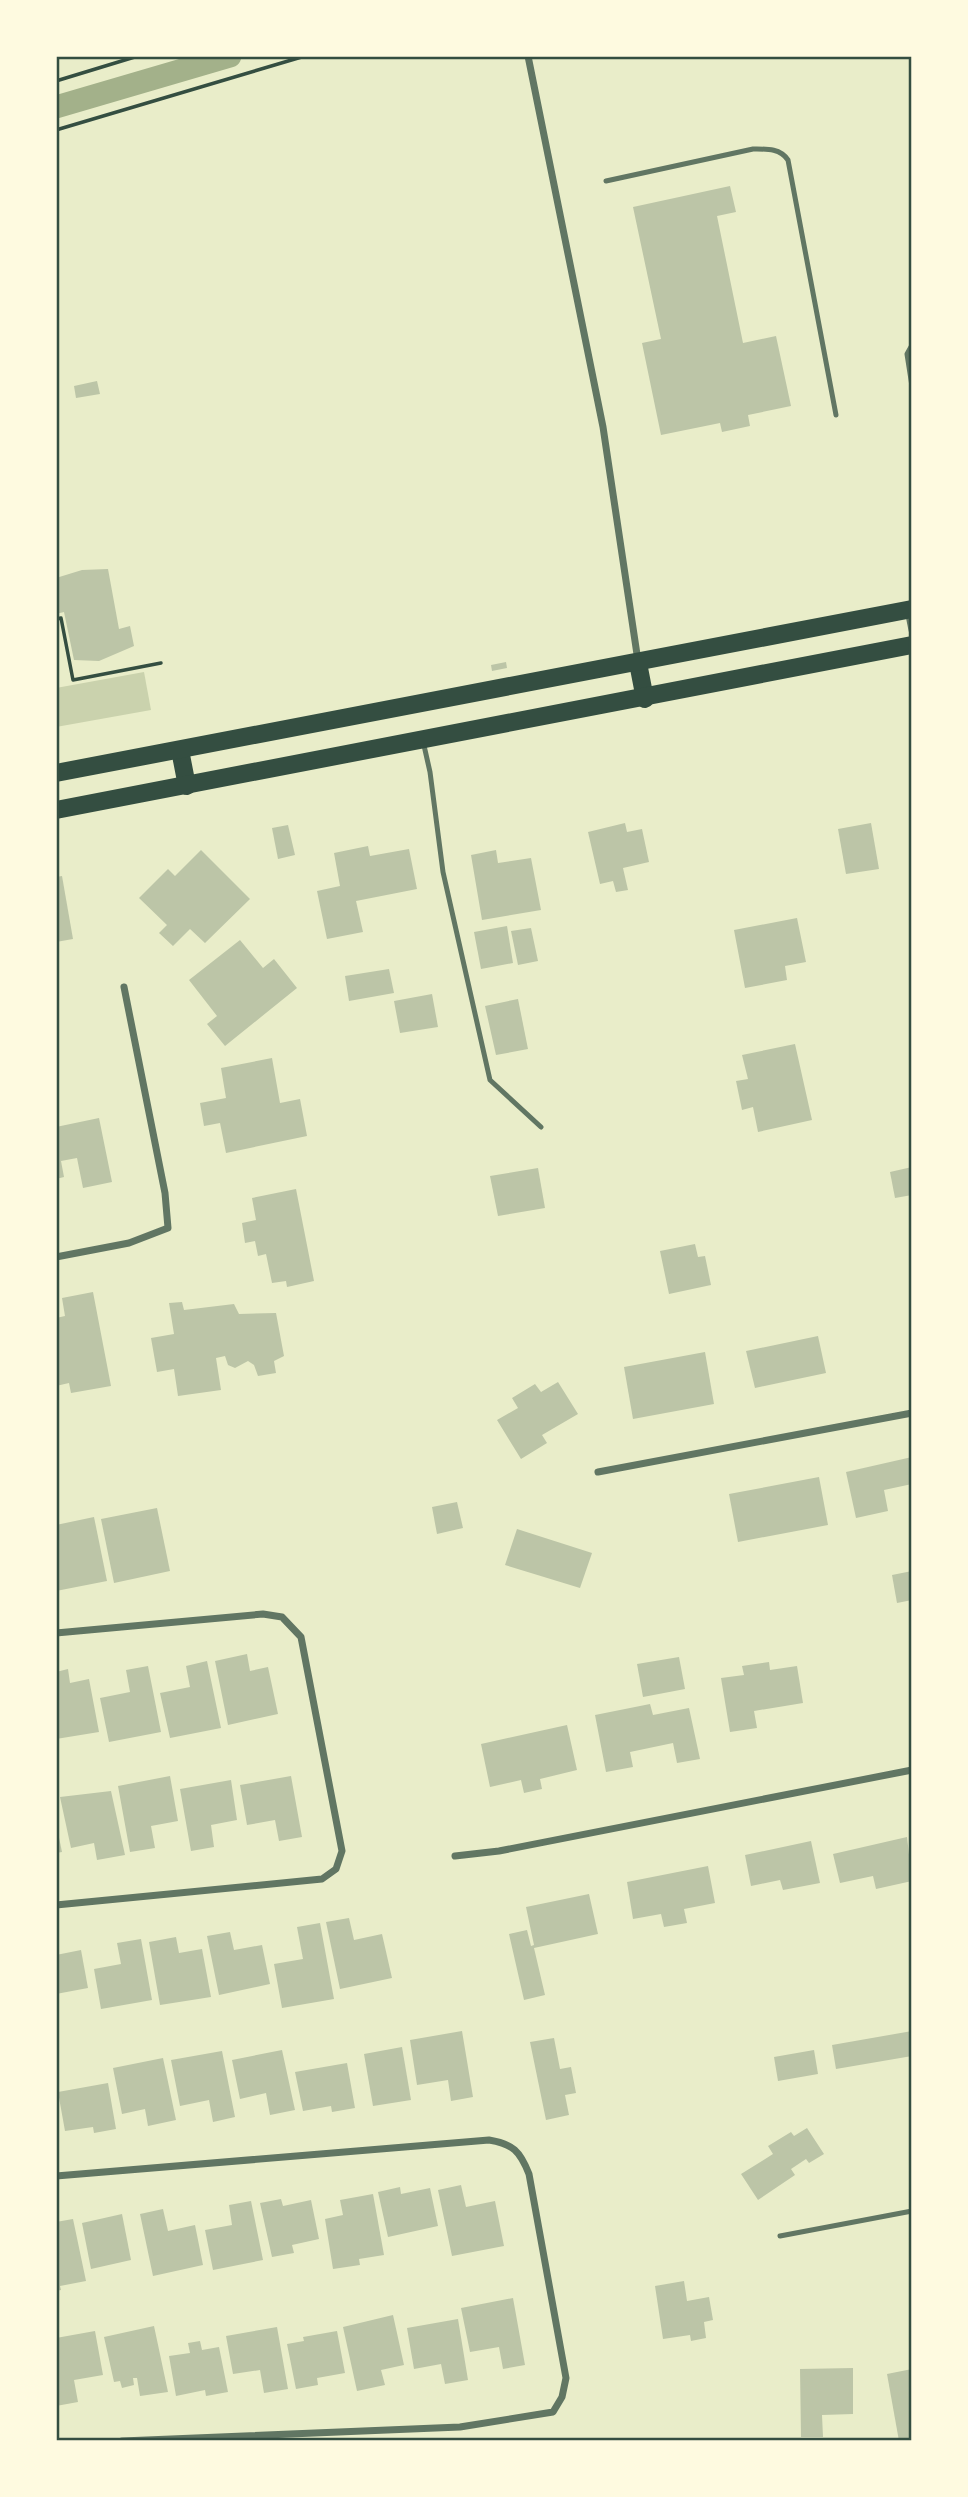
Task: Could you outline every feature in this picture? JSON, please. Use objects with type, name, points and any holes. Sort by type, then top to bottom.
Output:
[{"type":"main road","points":[[56,773],[910,610]]},
{"type":"main road","points":[[56,810],[645,699],[912,645]]},
{"type":"main road","points":[[639,663],[645,699]]},
{"type":"main road","points":[[180,750],[187,786]]},
{"type":"street","points":[[528,56],[603,427],[639,663]]},
{"type":"street","points":[[910,610],[912,630]]},
{"type":"street","points":[[56,1257],[129,1243],[168,1228],[165,1193],[124,987]]},
{"type":"street","points":[[598,1472],[912,1413]]},
{"type":"street","points":[[56,1633],[262,1614],[282,1617],[301,1637],[342,1851],[335,1869],[322,1879],[56,1905]]},
{"type":"street","points":[[455,1856],[513,1849],[912,1770]]},
{"type":"street","points":[[56,2176],[489,2140],[509,2144],[521,2155],[528,2174],[566,2378],[562,2397],[553,2412],[460,2427],[122,2441]]},
{"type":"lane","points":[[606,181],[753,149],[769,149],[784,154],[788,160],[836,415]]},
{"type":"lane","points":[[912,345],[907,354],[912,386]]},
{"type":"lane","points":[[423,741],[430,772],[443,872],[490,1080],[541,1127]]},
{"type":"lane","points":[[780,2236],[912,2211]]},
{"type":"path","points":[[56,81],[138,56]]},
{"type":"path","points":[[56,130],[305,56]]},
{"type":"path","points":[[56,620],[61,618],[73,680],[161,663]]},
{"type":"green space","points":[[144,672],[151,710],[56,727],[56,688]]},
{"type":"building","points":[[730,186],[736,212],[717,216],[743,343],[776,336],[791,406],[748,415],[750,426],[722,432],[720,423],[661,435],[642,343],[661,339],[633,207]]},
{"type":"building","points":[[97,381],[100,394],[76,398],[74,386]]},
{"type":"building","points":[[108,569],[119,629],[130,626],[134,646],[99,661],[74,660],[64,612],[56,614],[56,578],[82,570]]},
{"type":"building","points":[[506,662],[507,668],[492,671],[491,665]]},
{"type":"building","points":[[625,823],[627,832],[642,829],[649,862],[623,868],[628,890],[616,892],[613,881],[600,884],[588,832]]},
{"type":"building","points":[[871,823],[879,869],[846,874],[838,829]]},
{"type":"building","points":[[288,825],[295,855],[278,859],[272,828]]},
{"type":"building","points":[[368,846],[370,856],[409,849],[417,889],[356,901],[363,932],[327,939],[317,891],[340,886],[334,853]]},
{"type":"building","points":[[201,850],[250,899],[205,943],[190,929],[173,946],[159,933],[167,925],[139,898],[168,869],[175,876]]},
{"type":"building","points":[[496,850],[498,863],[531,858],[541,910],[482,920],[471,855]]},
{"type":"building","points":[[62,876],[73,939],[56,942],[56,877]]},
{"type":"building","points":[[797,918],[806,962],[785,966],[787,980],[745,988],[734,930]]},
{"type":"building","points":[[507,926],[513,963],[481,969],[474,932]]},
{"type":"building","points":[[531,928],[538,961],[518,965],[511,931]]},
{"type":"building","points":[[240,940],[263,968],[274,959],[297,988],[225,1046],[207,1024],[217,1016],[189,980]]},
{"type":"building","points":[[389,969],[394,993],[349,1001],[345,976]]},
{"type":"building","points":[[432,994],[438,1027],[400,1033],[394,1001]]},
{"type":"building","points":[[518,999],[528,1049],[496,1055],[485,1006]]},
{"type":"building","points":[[795,1044],[812,1120],[758,1132],[753,1107],[742,1110],[736,1081],[748,1079],[742,1055]]},
{"type":"building","points":[[272,1058],[280,1103],[300,1099],[307,1136],[226,1153],[220,1123],[204,1126],[200,1103],[226,1098],[221,1068]]},
{"type":"building","points":[[99,1118],[112,1182],[83,1188],[77,1158],[61,1161],[64,1177],[56,1179],[56,1127]]},
{"type":"building","points":[[912,1167],[912,1195],[895,1198],[890,1172]]},
{"type":"building","points":[[538,1168],[545,1208],[498,1216],[490,1176]]},
{"type":"building","points":[[296,1189],[314,1281],[287,1287],[286,1281],[272,1283],[266,1254],[258,1256],[255,1241],[245,1243],[242,1223],[256,1220],[252,1198]]},
{"type":"building","points":[[695,1244],[698,1257],[705,1256],[711,1285],[669,1294],[660,1251]]},
{"type":"building","points":[[93,1292],[111,1386],[71,1393],[69,1383],[56,1386],[56,1318],[65,1316],[62,1298]]},
{"type":"building","points":[[182,1302],[184,1310],[234,1304],[239,1314],[276,1313],[284,1356],[274,1361],[276,1373],[258,1376],[254,1365],[248,1361],[235,1368],[228,1365],[225,1356],[216,1358],[221,1390],[178,1396],[174,1369],[157,1372],[151,1338],[174,1334],[169,1303]]},
{"type":"building","points":[[818,1336],[826,1373],[755,1388],[746,1351]]},
{"type":"building","points":[[705,1352],[714,1404],[633,1419],[624,1367]]},
{"type":"building","points":[[558,1382],[578,1414],[542,1435],[547,1443],[521,1459],[497,1420],[518,1408],[512,1398],[535,1384],[541,1392]]},
{"type":"building","points":[[912,1457],[912,1484],[884,1490],[888,1511],[856,1518],[846,1472]]},
{"type":"building","points":[[819,1477],[828,1525],[738,1542],[729,1494]]},
{"type":"building","points":[[457,1502],[463,1528],[437,1534],[432,1507]]},
{"type":"building","points":[[157,1508],[170,1571],[114,1583],[101,1519]]},
{"type":"building","points":[[94,1517],[107,1581],[56,1591],[56,1525]]},
{"type":"building","points":[[517,1529],[592,1553],[580,1588],[505,1565]]},
{"type":"building","points":[[912,1571],[912,1600],[897,1603],[892,1575]]},
{"type":"building","points":[[247,1654],[250,1671],[268,1667],[278,1714],[228,1725],[215,1661]]},
{"type":"building","points":[[679,1657],[685,1689],[643,1697],[637,1664]]},
{"type":"building","points":[[207,1661],[221,1728],[170,1738],[160,1693],[190,1687],[186,1666]]},
{"type":"building","points":[[769,1662],[770,1670],[797,1666],[803,1703],[754,1711],[757,1728],[730,1732],[721,1678],[744,1675],[742,1666]]},
{"type":"building","points":[[148,1666],[161,1732],[109,1742],[100,1698],[130,1692],[126,1670]]},
{"type":"building","points":[[68,1669],[70,1683],[89,1679],[99,1732],[56,1739],[56,1672]]},
{"type":"building","points":[[650,1704],[653,1715],[689,1708],[700,1759],[677,1763],[673,1743],[630,1752],[633,1767],[606,1772],[595,1715]]},
{"type":"building","points":[[567,1725],[577,1770],[540,1779],[542,1789],[524,1793],[521,1780],[490,1787],[481,1744]]},
{"type":"building","points":[[170,1776],[178,1821],[151,1826],[155,1848],[130,1852],[118,1786]]},
{"type":"building","points":[[291,1776],[302,1837],[279,1841],[275,1820],[247,1825],[240,1785]]},
{"type":"building","points":[[231,1780],[237,1820],[211,1825],[214,1847],[191,1851],[180,1789]]},
{"type":"building","points":[[111,1791],[125,1855],[97,1860],[94,1843],[71,1848],[60,1797]]},
{"type":"building","points":[[56,1823],[62,1852],[56,1853]]},
{"type":"building","points":[[907,1837],[912,1881],[876,1889],[873,1876],[840,1883],[833,1854]]},
{"type":"building","points":[[811,1841],[820,1883],[783,1890],[780,1880],[751,1886],[745,1855]]},
{"type":"building","points":[[708,1866],[715,1903],[684,1909],[687,1923],[664,1927],[661,1914],[633,1919],[627,1882]]},
{"type":"building","points":[[589,1894],[598,1934],[534,1948],[545,1995],[524,2000],[509,1934],[527,1930],[531,1946],[534,1945],[526,1907]]},
{"type":"building","points":[[349,1918],[354,1940],[382,1934],[392,1978],[340,1989],[326,1922]]},
{"type":"building","points":[[320,1923],[334,1999],[282,2008],[274,1964],[303,1959],[297,1927]]},
{"type":"building","points":[[230,1932],[234,1950],[262,1945],[270,1984],[219,1995],[207,1936]]},
{"type":"building","points":[[176,1937],[179,1953],[202,1949],[211,1997],[160,2005],[149,1942]]},
{"type":"building","points":[[141,1939],[152,2000],[101,2009],[94,1969],[121,1964],[117,1943]]},
{"type":"building","points":[[81,1950],[88,1988],[56,1994],[56,1955]]},
{"type":"building","points":[[462,2031],[473,2097],[451,2101],[448,2080],[417,2085],[410,2040]]},
{"type":"building","points":[[912,2031],[912,2056],[836,2069],[832,2045]]},
{"type":"building","points":[[554,2038],[560,2069],[571,2067],[576,2093],[565,2095],[569,2115],[546,2120],[530,2042]]},
{"type":"building","points":[[402,2047],[411,2100],[373,2106],[364,2054]]},
{"type":"building","points":[[282,2050],[295,2110],[270,2115],[266,2093],[240,2099],[232,2060]]},
{"type":"building","points":[[814,2050],[818,2074],[778,2081],[774,2057]]},
{"type":"building","points":[[222,2051],[235,2117],[213,2122],[209,2100],[180,2106],[171,2060]]},
{"type":"building","points":[[163,2058],[176,2120],[148,2126],[145,2109],[122,2114],[113,2068]]},
{"type":"building","points":[[347,2063],[355,2108],[332,2112],[331,2106],[303,2111],[295,2072]]},
{"type":"building","points":[[108,2083],[116,2129],[94,2133],[93,2127],[65,2131],[58,2092]]},
{"type":"building","points":[[807,2128],[824,2154],[809,2163],[806,2159],[791,2169],[795,2175],[758,2200],[741,2174],[773,2154],[768,2146],[791,2132],[794,2136]]},
{"type":"building","points":[[461,2185],[466,2207],[495,2201],[504,2246],[452,2256],[438,2190]]},
{"type":"building","points":[[400,2187],[401,2194],[430,2188],[438,2226],[388,2237],[378,2192]]},
{"type":"building","points":[[373,2194],[384,2255],[359,2259],[360,2265],[333,2269],[325,2219],[343,2215],[340,2200]]},
{"type":"building","points":[[281,2199],[283,2206],[311,2200],[319,2239],[292,2245],[294,2253],[272,2257],[260,2203]]},
{"type":"building","points":[[251,2201],[263,2260],[213,2270],[205,2230],[232,2225],[229,2205]]},
{"type":"building","points":[[163,2209],[168,2231],[195,2225],[203,2265],[153,2276],[140,2214]]},
{"type":"building","points":[[122,2214],[131,2260],[91,2269],[82,2223]]},
{"type":"building","points":[[73,2219],[86,2281],[60,2286],[61,2290],[56,2291],[56,2222]]},
{"type":"building","points":[[684,2281],[687,2301],[709,2297],[713,2320],[704,2322],[706,2338],[691,2341],[690,2335],[663,2339],[655,2286]]},
{"type":"building","points":[[513,2298],[525,2365],[503,2369],[499,2347],[470,2352],[461,2308]]},
{"type":"building","points":[[393,2315],[404,2365],[381,2370],[385,2385],[357,2391],[343,2327]]},
{"type":"building","points":[[458,2319],[468,2380],[445,2384],[441,2364],[414,2369],[407,2328]]},
{"type":"building","points":[[154,2326],[168,2392],[140,2396],[137,2378],[133,2378],[134,2385],[122,2388],[120,2381],[114,2382],[104,2337]]},
{"type":"building","points":[[277,2327],[288,2389],[264,2393],[260,2370],[233,2374],[226,2336]]},
{"type":"building","points":[[95,2331],[103,2375],[74,2380],[78,2402],[56,2406],[56,2338]]},
{"type":"building","points":[[337,2331],[345,2373],[317,2378],[318,2385],[296,2389],[287,2344],[304,2341],[303,2337]]},
{"type":"building","points":[[200,2341],[202,2350],[219,2347],[228,2392],[206,2396],[205,2390],[176,2396],[169,2356],[190,2353],[188,2343]]},
{"type":"building","points":[[853,2368],[853,2414],[822,2415],[823,2437],[801,2437],[800,2369]]},
{"type":"building","points":[[912,2369],[912,2441],[899,2441],[887,2374]]},
{"type":"waterway","points":[[56,107],[230,56]]}]
